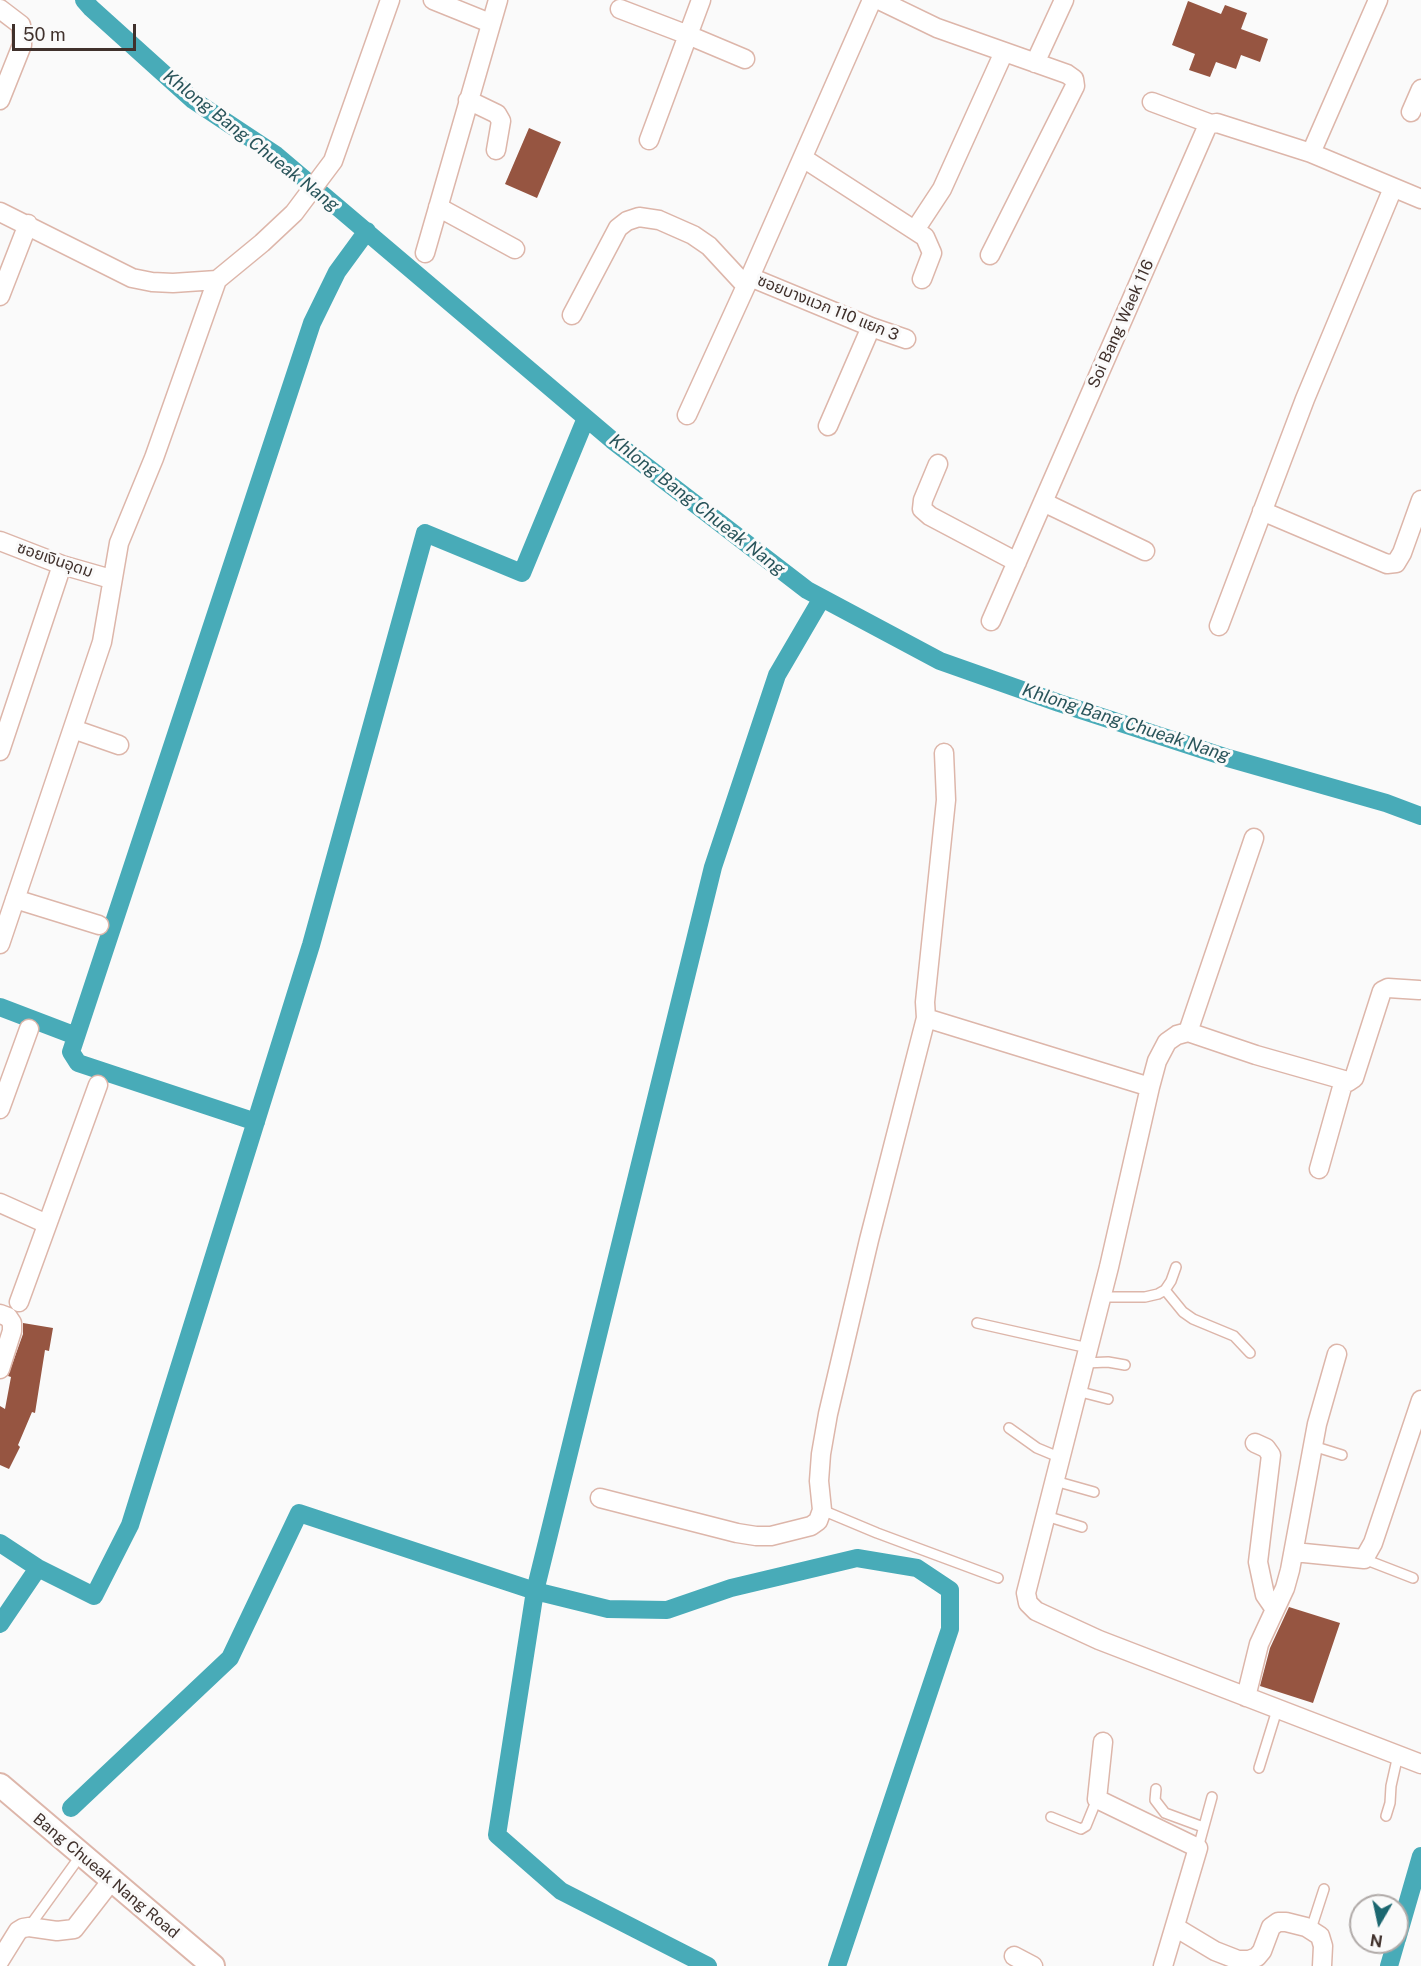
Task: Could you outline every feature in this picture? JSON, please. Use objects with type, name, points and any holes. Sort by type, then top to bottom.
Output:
[{"type":"street","points":[[0,944],[102,642],[119,543],[154,458],[217,280],[294,213],[333,160],[390,0]]},
{"type":"street","points":[[433,0],[490,24]]},
{"type":"street","points":[[425,253],[498,0]]},
{"type":"street","points":[[649,140],[701,0]]},
{"type":"street","points":[[687,415],[872,0]]},
{"type":"street","points":[[879,0],[937,28],[1067,74],[1074,79],[1075,86],[990,255]]},
{"type":"street","points":[[1035,63],[1064,0]]},
{"type":"street","points":[[1311,153],[1378,0]]},
{"type":"street","points":[[0,9],[21,25],[22,34],[22,45],[0,100]]},
{"type":"street","points":[[620,9],[745,60]]},
{"type":"street","points":[[915,231],[942,189],[1004,52]]},
{"type":"street","points":[[1411,112],[1421,89]]},
{"type":"street","points":[[468,100],[497,114],[501,122],[496,150]]},
{"type":"street","points":[[1152,102],[1211,124],[1217,123],[1311,153],[1421,199]]},
{"type":"street","name":"Soi Bang Waek 116","points":[[991,621],[1207,127],[1211,124]]},
{"type":"street","points":[[803,158],[925,237],[932,254],[922,279]]},
{"type":"street","points":[[1220,626],[1305,399],[1393,188]]},
{"type":"street","points":[[438,207],[515,249]]},
{"type":"street","points":[[0,212],[132,278],[173,283],[217,280]]},
{"type":"street","points":[[572,315],[618,228],[627,221],[639,217],[659,220],[693,235],[709,246],[748,282]]},
{"type":"street","points":[[0,296],[28,224]]},
{"type":"street","name":"ซอยบางแวก 110 แยก 3","points":[[748,282],[906,339]]},
{"type":"street","points":[[828,426],[871,327]]},
{"type":"street","points":[[938,464],[923,500],[922,509],[930,516],[1017,562]]},
{"type":"street","points":[[1262,511],[1387,564],[1396,563],[1402,553],[1421,500]]},
{"type":"street","points":[[1043,502],[1145,552]]},
{"type":"street","name":"ซอยเงินอุดม","points":[[0,541],[62,565],[111,579]]},
{"type":"street","points":[[0,751],[62,565]]},
{"type":"street","points":[[73,729],[119,745]]},
{"type":"street","points":[[600,1498],[756,1536],[771,1536],[811,1526],[818,1521],[822,1510],[819,1481],[821,1454],[828,1414],[869,1240],[926,1018],[925,1002],[946,800],[944,753]]},
{"type":"street","points":[[1188,1032],[1254,838]]},
{"type":"street","points":[[15,899],[99,925]]},
{"type":"street","points":[[1419,990],[1388,988],[1382,991],[1354,1078],[1348,1082],[1188,1032],[1177,1035],[1167,1042],[1156,1061],[1102,1297],[1026,1593],[1028,1603],[1036,1611],[1166,1668],[1246,1696],[1420,1764]]},
{"type":"street","points":[[926,1018],[1150,1087]]},
{"type":"street","points":[[0,1109],[29,1029]]},
{"type":"street","points":[[1318,1169],[1344,1080]]},
{"type":"street","points":[[19,1302],[98,1085]]},
{"type":"street","points":[[0,1203],[47,1224]]},
{"type":"street","points":[[0,1314],[8,1317],[12,1323],[12,1331],[0,1369]]},
{"type":"street","points":[[1246,1696],[1259,1644],[1285,1588],[1322,1404],[1337,1354]]},
{"type":"street","points":[[1294,1552],[1364,1559],[1373,1543],[1419,1410]]},
{"type":"street","points":[[1255,1443],[1266,1448],[1271,1455],[1258,1562],[1265,1595],[1274,1608]]},
{"type":"street","points":[[1104,1742],[1096,1799],[1198,1848],[1163,1966]]},
{"type":"street","name":"Bang Chueak Nang Road","points":[[0,1785],[213,1966]]},
{"type":"street","points":[[0,1960],[18,1931],[29,1927],[57,1931],[74,1929],[112,1880]]},
{"type":"street","points":[[1175,1927],[1215,1951],[1238,1960],[1249,1960],[1257,1957],[1262,1951],[1272,1927],[1278,1922],[1286,1922],[1311,1929],[1320,1936],[1323,1946],[1322,1966]]},
{"type":"lane","points":[[1102,1297],[1145,1297],[1158,1294],[1165,1290],[1176,1267]]},
{"type":"lane","points":[[1165,1290],[1183,1312],[1193,1319],[1234,1336],[1250,1353]]},
{"type":"lane","points":[[977,1323],[1125,1365]]},
{"type":"lane","points":[[1077,1391],[1108,1399]]},
{"type":"lane","points":[[1010,1428],[1037,1448],[1060,1458]]},
{"type":"lane","points":[[1313,1446],[1342,1455]]},
{"type":"lane","points":[[1055,1481],[1094,1492]]},
{"type":"lane","points":[[822,1510],[998,1578]]},
{"type":"lane","points":[[1046,1516],[1082,1527]]},
{"type":"lane","points":[[1364,1559],[1413,1578]]},
{"type":"lane","points":[[1259,1768],[1277,1710]]},
{"type":"lane","points":[[1386,1816],[1390,1803],[1390,1786],[1398,1755]]},
{"type":"lane","points":[[1156,1789],[1155,1800],[1165,1813],[1203,1827]]},
{"type":"lane","points":[[1198,1848],[1212,1797]]},
{"type":"lane","points":[[1051,1817],[1081,1829],[1086,1826],[1096,1799]]},
{"type":"lane","points":[[29,1927],[81,1855]]},
{"type":"lane","points":[[1311,1929],[1324,1889]]},
{"type":"building","points":[[1188,1],[1221,14],[1225,5],[1247,13],[1241,29],[1268,39],[1260,62],[1241,55],[1236,69],[1216,62],[1210,77],[1189,70],[1195,54],[1172,45]]},
{"type":"building","points":[[529,128],[561,142],[537,198],[505,184]]},
{"type":"building","points":[[23,1323],[53,1328],[49,1351],[45,1350],[35,1413],[32,1412],[18,1445],[20,1447],[9,1469],[0,1465],[0,1406],[5,1409],[11,1377],[8,1376],[23,1334]]},
{"type":"building","points":[[1289,1607],[1340,1623],[1313,1703],[1260,1686],[1270,1648]]},
{"type":"waterway","name":"Khlong Bang Chueak Nang","points":[[84,0],[193,100],[276,155],[612,440],[807,590],[940,661],[1059,703],[1228,758],[1386,803],[1421,816]]},
{"type":"waterway","points":[[256,1122],[78,1063],[71,1052],[312,323],[337,272],[367,231]]},
{"type":"waterway","points":[[0,1624],[38,1568],[94,1596],[130,1525],[311,945],[425,533],[522,573],[586,418]]},
{"type":"waterway","points":[[708,1966],[561,1891],[497,1835],[535,1591],[713,867],[777,675],[822,598]]},
{"type":"waterway","points":[[0,1007],[76,1036]]},
{"type":"waterway","points":[[71,1808],[230,1658],[299,1513],[535,1591],[608,1609],[667,1610],[731,1588],[857,1558],[917,1568],[950,1590],[950,1629],[837,1966]]},
{"type":"waterway","points":[[0,1543],[38,1568]]},
{"type":"waterway","points":[[1409,1898],[1421,1856]]},
{"type":"waterway","points":[[1389,1966],[1392,1954]]}]
